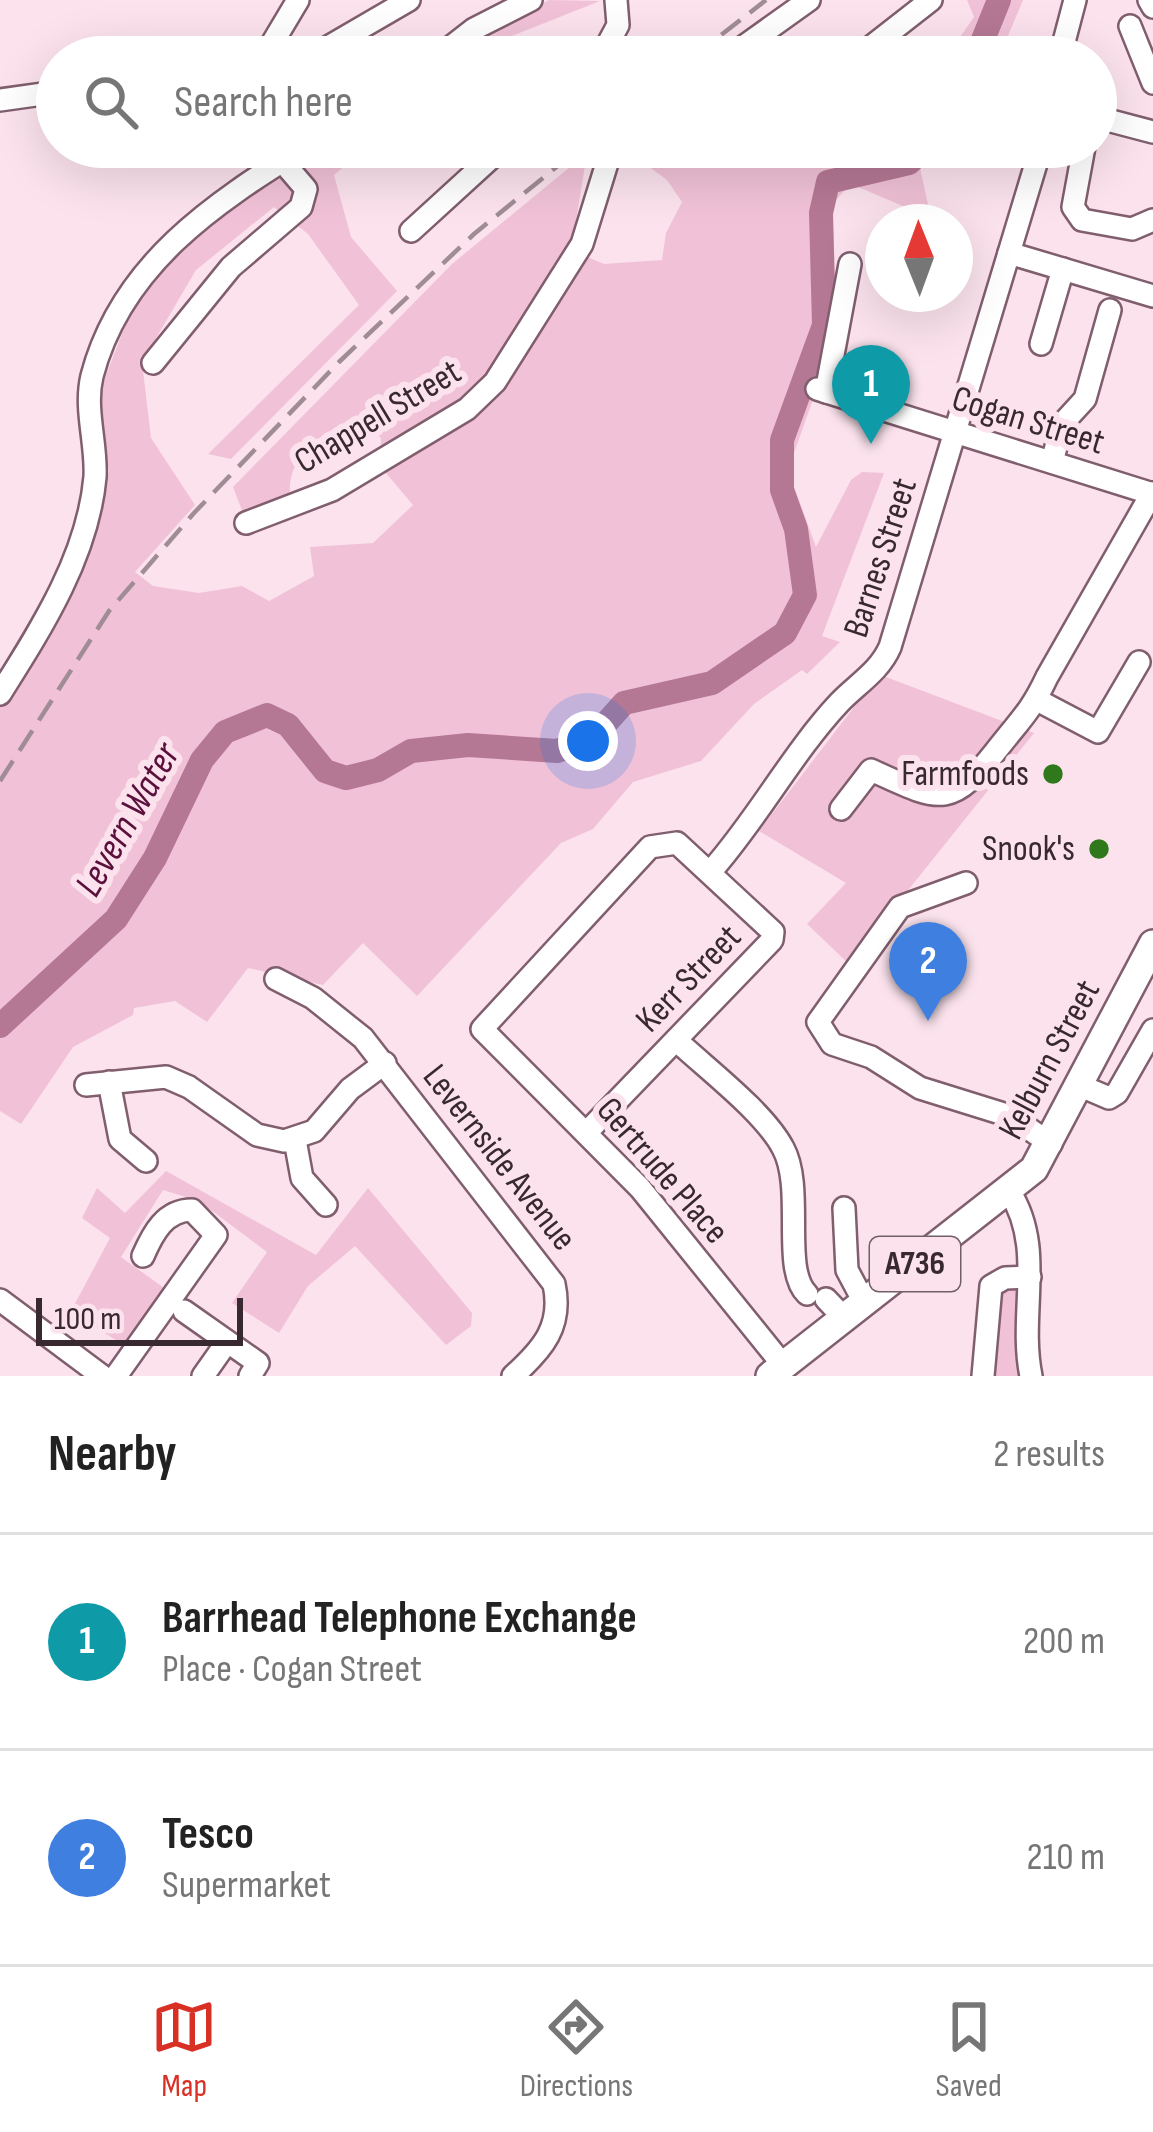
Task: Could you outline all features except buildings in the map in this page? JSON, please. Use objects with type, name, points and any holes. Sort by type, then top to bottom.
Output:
[{"type":"main road","name":"Kelburn Street","points":[[777,1371],[835,1303],[1009,1191],[1051,1144],[1153,944]]},
{"type":"street","points":[[278,36],[298,0]]},
{"type":"street","points":[[347,36],[409,0]]},
{"type":"street","points":[[465,36],[531,0]]},
{"type":"street","points":[[612,36],[618,25],[616,0]]},
{"type":"street","points":[[758,36],[809,0]]},
{"type":"street","points":[[885,36],[931,0]]},
{"type":"street","points":[[1063,36],[1067,2]]},
{"type":"street","points":[[1121,74],[1149,73],[1130,26]]},
{"type":"street","points":[[0,100],[36,95]]},
{"type":"street","points":[[1117,123],[1153,132]]},
{"type":"street","points":[[0,694],[47,616],[81,536],[95,477],[92,377],[128,298],[144,272],[186,227],[272,168]]},
{"type":"street","points":[[156,354],[231,267],[301,207],[306,189],[288,168]]},
{"type":"street","points":[[411,231],[480,168]]},
{"type":"street","name":"Chappell Street","points":[[246,524],[332,490],[467,409],[495,382],[582,244],[606,168]]},
{"type":"street","name":"Barnes Street","points":[[712,870],[757,819],[839,703],[884,661],[1009,253],[1029,168]]},
{"type":"street","points":[[1080,168],[1073,207],[1082,220],[1132,229],[1153,220]]},
{"type":"street","points":[[1009,253],[1153,296]]},
{"type":"street","name":"Cogan Street","points":[[850,264],[821,390],[1152,493]]},
{"type":"street","points":[[1041,344],[1063,269]]},
{"type":"street","points":[[1052,462],[1062,424],[1084,399],[1106,354],[1110,310]]},
{"type":"street","points":[[841,809],[871,770],[928,794],[961,791],[981,775],[1037,705],[1043,685],[1152,493]]},
{"type":"street","points":[[1037,705],[1098,732],[1138,662]]},
{"type":"street","name":"Gertrude Place","points":[[712,870],[677,843],[650,847],[482,1029],[640,1188],[777,1371]]},
{"type":"street","name":"Kerr Street","points":[[587,1132],[772,940],[773,932],[712,870]]},
{"type":"street","points":[[966,884],[899,907],[818,1022],[832,1044],[872,1057],[920,1088],[1010,1116],[1051,1144]]},
{"type":"street","name":"Levernside Avenue","points":[[275,979],[318,992],[386,1063],[554,1284],[558,1308],[551,1333],[542,1351],[513,1376]]},
{"type":"street","points":[[1081,1085],[1109,1097],[1118,1093],[1153,1030]]},
{"type":"street","points":[[676,1040],[783,1147],[798,1217],[794,1261],[835,1303],[847,1270],[844,1208]]},
{"type":"street","points":[[86,1085],[166,1077],[189,1087],[257,1135],[295,1140],[314,1131],[350,1089],[386,1063]]},
{"type":"street","points":[[110,1082],[120,1139],[146,1161]]},
{"type":"street","points":[[295,1140],[302,1178],[326,1205]]},
{"type":"street","points":[[1009,1191],[1025,1216],[1031,1376]]},
{"type":"street","points":[[116,1376],[216,1235],[192,1210],[183,1210],[154,1232],[143,1256]]},
{"type":"street","points":[[983,1376],[991,1286],[1005,1278],[1030,1277]]},
{"type":"street","points":[[0,1300],[102,1376]]},
{"type":"street","points":[[184,1311],[258,1366]]},
{"type":"street","points":[[203,1376],[227,1342]]},
{"type":"shaded area","points":[[549,0],[600,1],[512,36],[479,34]]},
{"type":"shaded area","points":[[967,0],[1023,0],[1008,36],[961,36],[974,17]]},
{"type":"shaded area","points":[[284,168],[342,168],[334,175],[351,237],[397,291],[231,459],[208,454],[359,305],[308,234],[274,207],[196,270],[142,362],[151,438],[195,505],[135,572],[153,586],[199,593],[242,586],[269,601],[314,576],[310,547],[373,543],[413,505],[380,466],[381,438],[355,419],[307,448],[293,470],[290,499],[243,513],[233,487],[452,264],[569,168],[585,168],[575,227],[596,234],[585,256],[604,264],[662,260],[666,233],[682,202],[667,180],[651,168],[920,168],[928,204],[898,204],[851,184],[828,208],[822,374],[788,470],[816,547],[851,480],[862,472],[884,473],[822,636],[840,642],[807,674],[802,670],[754,704],[701,761],[633,782],[593,829],[561,843],[417,996],[363,943],[323,985],[248,968],[207,1022],[175,1001],[134,1008],[133,1015],[73,1047],[21,1124],[0,1111],[0,701],[84,542],[109,471],[96,401],[132,308],[185,245]]},
{"type":"shaded area","points":[[886,677],[1034,733],[849,964],[807,924],[846,883],[759,831],[864,694]]},
{"type":"shaded area","points":[[166,1171],[316,1255],[368,1188],[472,1313],[471,1326],[446,1345],[355,1246],[308,1286],[279,1333],[232,1303],[267,1252],[199,1201],[163,1190],[121,1257],[178,1298],[134,1352],[71,1311],[110,1238],[82,1218],[97,1188],[125,1213]]},
{"type":"shaded area","points":[[1014,1286],[1024,1295],[1024,1376],[994,1376],[1002,1293]]},
{"type":"waterway","name":"Levern Water","points":[[984,36],[999,0]]},
{"type":"waterway","name":"Levern Water","points":[[0,1026],[116,919],[155,858],[202,760],[225,732],[267,715],[288,725],[325,771],[346,778],[378,770],[411,751],[468,745],[557,751],[591,740],[624,703],[712,683],[785,633],[805,595],[796,529],[782,490],[782,440],[824,325],[821,213],[828,182],[888,168]]},
{"type":"railway","points":[[720,36],[766,0]]},
{"type":"railway","points":[[0,781],[109,611],[194,513],[339,362],[474,234],[555,168]]},
{"type":"place","name":"Barrhead Telephone Exchange","points":[[871,444]]},
{"type":"place","name":"Farmfoods","points":[[1053,774]]},
{"type":"place","name":"Snook's","points":[[1099,849]]},
{"type":"place","name":"Tesco","points":[[928,1021]]}]
